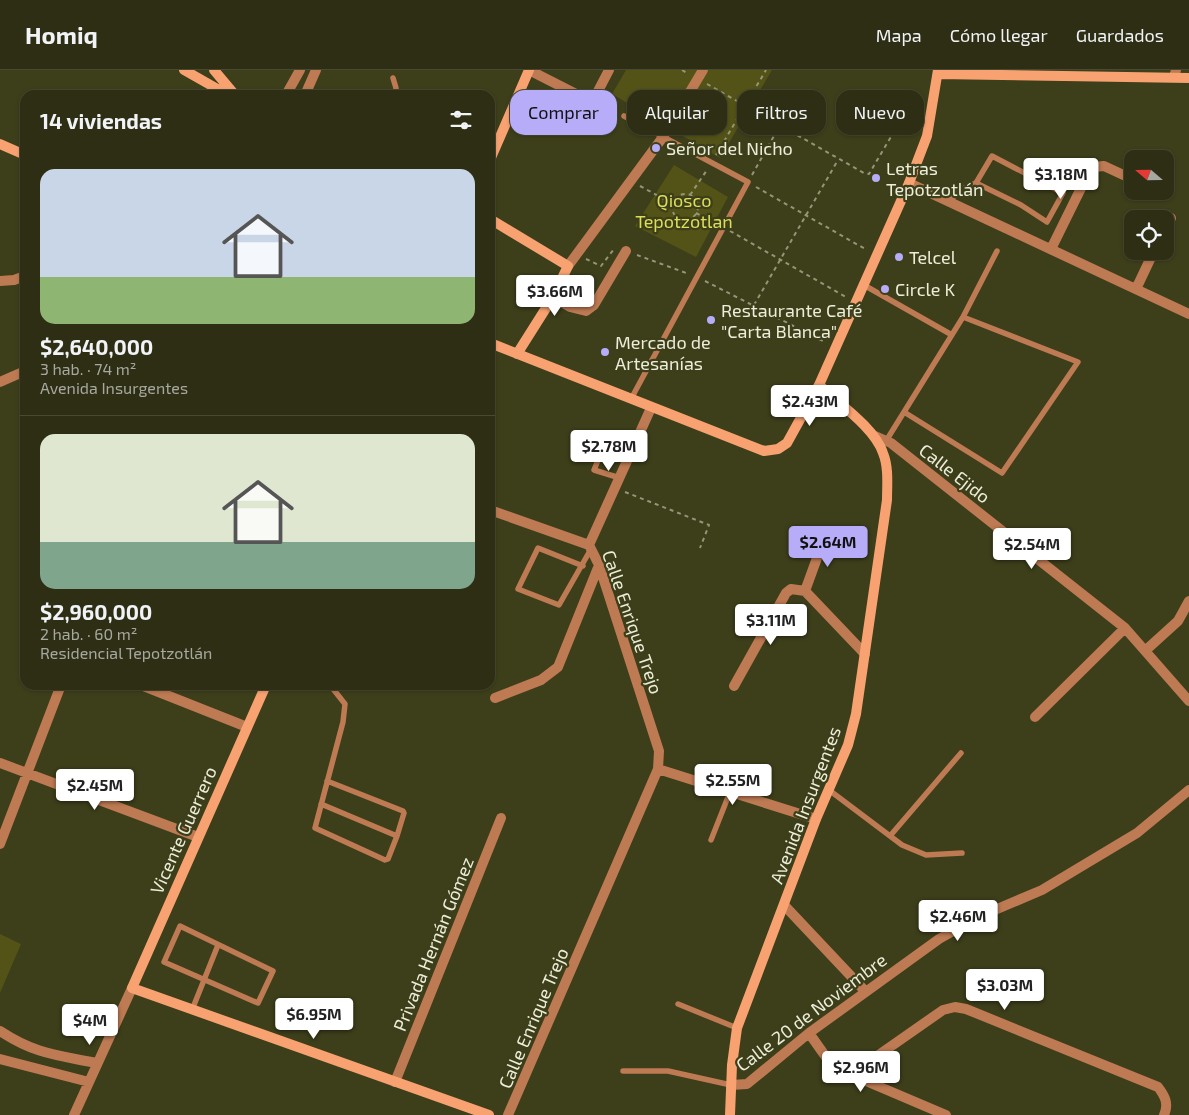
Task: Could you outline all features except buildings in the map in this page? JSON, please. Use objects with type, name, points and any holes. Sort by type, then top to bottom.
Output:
[{"type":"street","points":[[184,70],[219,90]]},
{"type":"street","points":[[214,70],[230,90]]},
{"type":"street","points":[[289,90],[300,70]]},
{"type":"street","points":[[307,90],[316,70]]},
{"type":"street","points":[[495,148],[529,70],[568,90]]},
{"type":"street","points":[[599,90],[609,70]]},
{"type":"street","points":[[495,346],[764,451],[778,449],[786,443],[819,385],[854,301],[909,183],[927,136],[938,72],[1175,74],[1189,78]]},
{"type":"street","points":[[517,354],[553,297],[568,266],[632,182],[663,137],[701,75]]},
{"type":"street","points":[[0,144],[20,154]]},
{"type":"street","points":[[1051,249],[1088,174],[1094,167],[1104,166],[1124,175]]},
{"type":"street","points":[[909,183],[1189,314]]},
{"type":"street","points":[[495,222],[568,266]]},
{"type":"street","points":[[553,297],[570,307],[586,311],[594,306],[626,251]]},
{"type":"street","points":[[1136,289],[1150,260]]},
{"type":"street","points":[[0,281],[20,278]]},
{"type":"street","points":[[0,382],[20,373]]},
{"type":"street","name":"Avenida Insurgentes","points":[[730,1115],[737,1028],[816,819],[850,737],[865,654],[888,500],[888,474],[884,453],[874,436],[819,385]]},
{"type":"street","name":"Calle Enrique Trejo","points":[[508,1115],[658,769],[659,751],[599,565],[590,547],[651,408]]},
{"type":"street","name":"Calle Ejido","points":[[874,436],[886,441],[1125,628],[1189,701]]},
{"type":"street","points":[[495,512],[590,547]]},
{"type":"street","points":[[805,591],[825,536]]},
{"type":"street","points":[[495,698],[541,680],[558,667],[599,565]]},
{"type":"street","points":[[734,686],[786,593],[791,589],[805,591],[865,654]]},
{"type":"street","points":[[1146,650],[1178,621],[1189,601]]},
{"type":"street","points":[[1035,717],[1125,628]]},
{"type":"street","points":[[0,844],[59,690]]},
{"type":"street","points":[[154,690],[247,727]]},
{"type":"street","name":"Vicente Guerrero","points":[[132,988],[264,690]]},
{"type":"street","points":[[0,763],[198,837]]},
{"type":"street","points":[[658,769],[816,819]]},
{"type":"street","name":"Calle 20 de Noviembre","points":[[731,1085],[747,1084],[809,1032],[939,939],[976,918],[1042,890],[1137,833],[1189,790]]},
{"type":"street","name":"Privada Hernán Gómez","points":[[395,1082],[501,818]]},
{"type":"street","points":[[784,904],[865,991]]},
{"type":"street","points":[[74,1115],[96,1063],[132,988],[489,1115]]},
{"type":"street","points":[[850,1075],[943,1010],[955,1006],[1158,1087],[1165,1095],[1166,1109],[1164,1115]]},
{"type":"street","points":[[0,1031],[22,1045],[37,1051],[96,1063]]},
{"type":"street","points":[[809,1032],[833,1067],[946,1115]]},
{"type":"street","points":[[0,1059],[89,1082]]},
{"type":"lane","points":[[392,78],[396,90]]},
{"type":"lane","points":[[624,116],[748,182],[631,399]]},
{"type":"lane","points":[[949,201],[962,189],[976,183],[992,156],[1063,193],[1047,222],[1021,205],[976,183]]},
{"type":"lane","points":[[886,441],[963,317],[997,251]]},
{"type":"lane","points":[[862,284],[952,334]]},
{"type":"lane","points":[[904,412],[1002,473],[1078,362],[963,317]]},
{"type":"lane","points":[[607,438],[594,470],[620,478]]},
{"type":"lane","points":[[583,566],[538,548],[518,589],[559,605],[583,566],[590,547]]},
{"type":"lane","points":[[327,782],[403,811],[397,836],[388,859],[376,856],[316,830],[314,826],[343,722],[345,704],[334,690]]},
{"type":"lane","points":[[890,836],[961,753]]},
{"type":"lane","points":[[829,790],[902,845],[926,855],[962,853]]},
{"type":"lane","points":[[711,840],[730,792]]},
{"type":"lane","points":[[321,804],[397,836]]},
{"type":"lane","points":[[180,926],[273,971],[258,1003],[204,980],[164,962],[180,926]]},
{"type":"lane","points":[[192,1010],[218,945]]},
{"type":"lane","points":[[678,1004],[737,1028]]},
{"type":"lane","points":[[623,1071],[668,1071],[731,1085]]},
{"type":"path","points":[[682,70],[701,75],[737,100]]},
{"type":"path","points":[[754,90],[766,70]]},
{"type":"path","points":[[617,112],[624,116]]},
{"type":"path","points":[[690,195],[737,119]]},
{"type":"path","points":[[795,135],[838,160],[869,174],[892,135],[903,125],[927,136]]},
{"type":"path","points":[[775,135],[748,182],[876,255]]},
{"type":"path","points":[[754,305],[838,160]]},
{"type":"path","points":[[632,182],[673,204]]},
{"type":"path","points":[[673,204],[680,196],[690,195]]},
{"type":"path","points":[[673,204],[675,214],[683,220],[693,217],[696,213],[697,203],[690,195]]},
{"type":"path","points":[[696,213],[854,301]]},
{"type":"path","points":[[577,255],[602,266],[612,249],[620,248],[697,277],[835,347]]},
{"type":"path","points":[[616,489],[709,525],[700,548]]},
{"type":"green space","points":[[626,70],[772,70],[760,90],[737,90],[737,129],[720,158],[681,135],[727,135],[727,90],[627,90],[627,103],[617,97],[617,90],[614,90]]},
{"type":"green space","name":"Qiosco Tepotzotlan","points":[[674,165],[728,197],[696,257],[635,226]]},
{"type":"green space","points":[[0,934],[21,944],[0,993]]},
{"type":"place","name":"Señor del Nicho","points":[[656,148]]},
{"type":"place","name":"Letras Tepotzotlán","points":[[876,178]]},
{"type":"place","name":"Telcel","points":[[899,257]]},
{"type":"place","name":"Circle K","points":[[885,289]]},
{"type":"place","name":"Restaurante Café \"Carta Blanca\"","points":[[711,320]]},
{"type":"place","name":"Mercado de Artesanías","points":[[605,352]]}]
